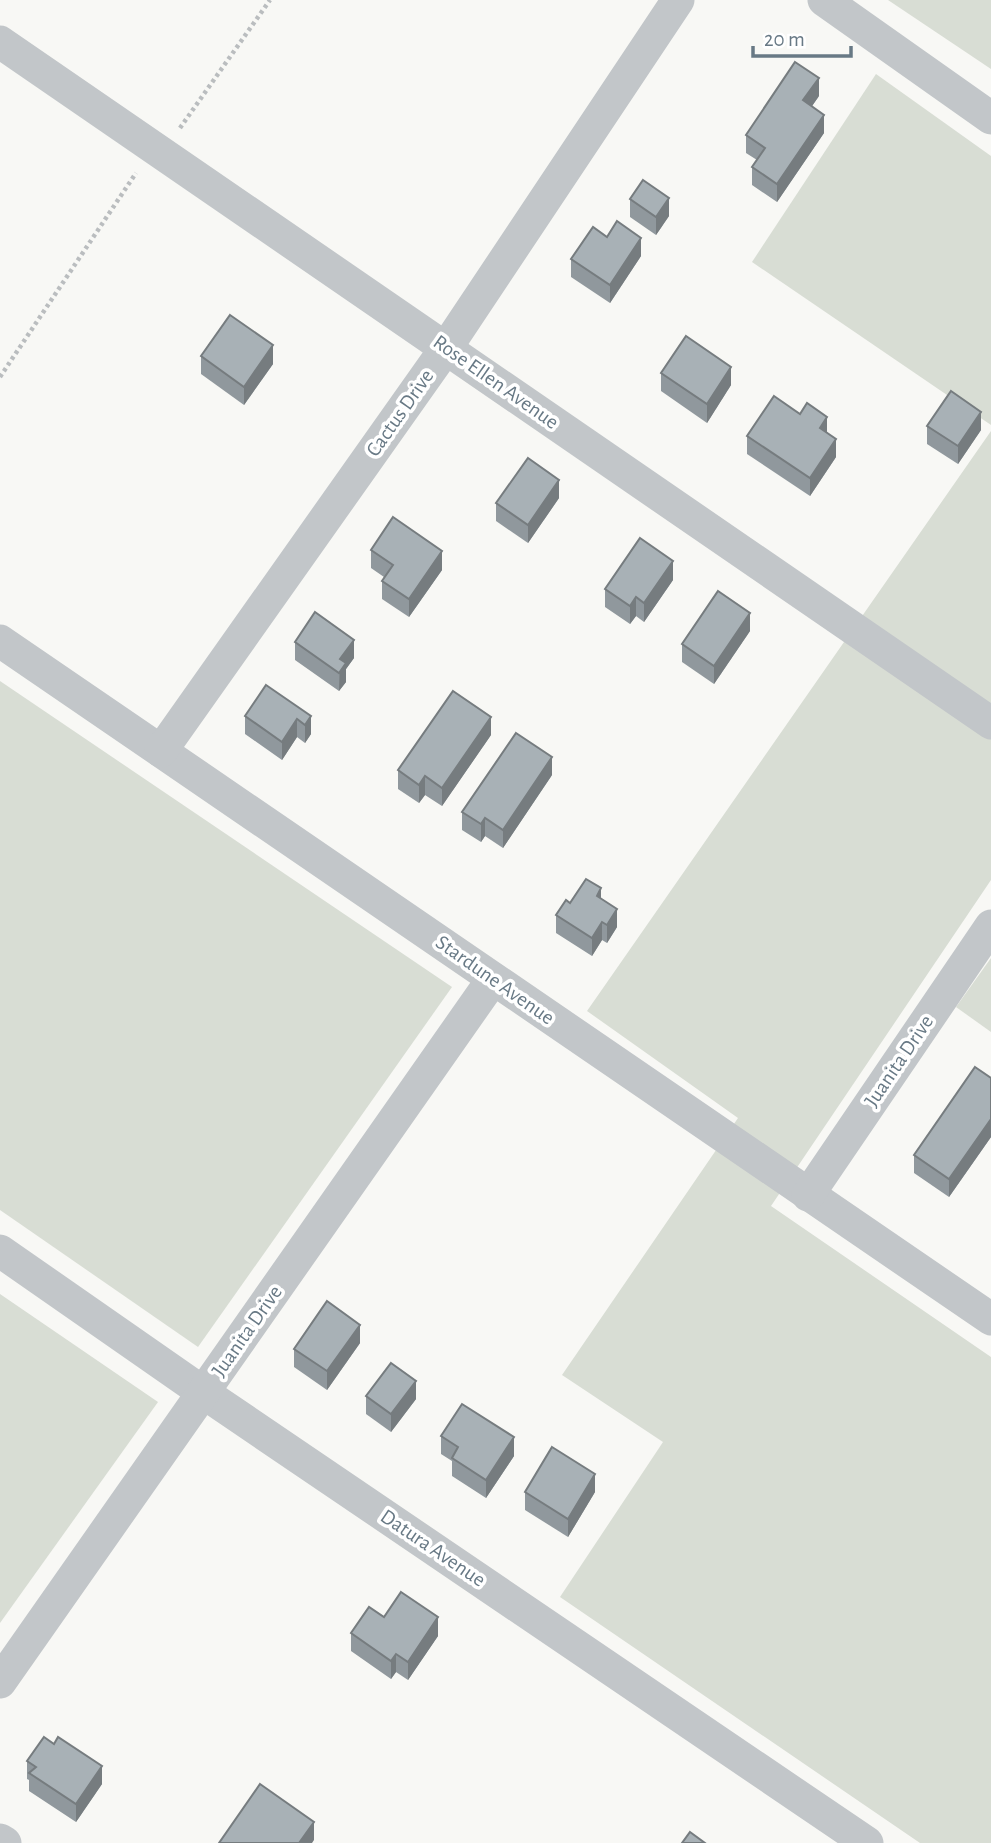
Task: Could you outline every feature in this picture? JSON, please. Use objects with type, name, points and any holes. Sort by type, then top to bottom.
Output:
[{"type":"street","name":"Cactus Drive","points":[[161,751],[446,348],[678,0]]},
{"type":"street","points":[[824,0],[991,118]]},
{"type":"street","name":"Rose Ellen Avenue","points":[[0,42],[991,723]]},
{"type":"street","name":"Stardune Avenue","points":[[0,642],[991,1320]]},
{"type":"street","name":"Juanita Drive","points":[[808,1195],[991,926]]},
{"type":"street","name":"Juanita Drive","points":[[0,1682],[493,979]]},
{"type":"street","name":"Datura Avenue","points":[[0,1251],[204,1393],[867,1843]]},
{"type":"street","points":[[0,1840],[5,1843]]},
{"type":"path","points":[[0,377],[158,150],[270,0]]},
{"type":"shaded area","points":[[888,0],[991,0],[991,69]]},
{"type":"shaded area","points":[[876,74],[991,156],[991,425],[752,262]]},
{"type":"shaded area","points":[[991,431],[991,880],[771,1206],[991,1357],[991,1843],[920,1843],[560,1597],[663,1442],[562,1375],[738,1118],[587,1011]]},
{"type":"shaded area","points":[[0,681],[452,987],[198,1347],[0,1210]]},
{"type":"shaded area","points":[[991,958],[991,1032],[956,1007]]},
{"type":"shaded area","points":[[0,1294],[158,1402],[0,1623]]},
{"type":"building","points":[[795,62],[819,78],[803,100],[824,115],[777,184],[752,167],[765,148],[746,135]]},
{"type":"building","points":[[643,180],[669,198],[656,217],[630,199]]},
{"type":"building","points":[[617,221],[641,238],[610,285],[571,259],[593,227],[607,237]]},
{"type":"building","points":[[230,315],[273,345],[244,387],[201,356]]},
{"type":"building","points":[[686,336],[731,367],[707,404],[661,373]]},
{"type":"building","points":[[951,391],[981,412],[958,446],[927,426]]},
{"type":"building","points":[[774,396],[800,414],[807,403],[827,417],[820,428],[836,439],[810,478],[747,436]]},
{"type":"building","points":[[528,458],[559,480],[528,525],[496,503]]},
{"type":"building","points":[[393,517],[442,551],[409,599],[382,581],[393,565],[371,550]]},
{"type":"building","points":[[640,538],[673,561],[644,603],[636,597],[630,606],[605,589]]},
{"type":"building","points":[[718,591],[750,613],[714,666],[682,644]]},
{"type":"building","points":[[315,612],[354,640],[340,659],[346,663],[339,673],[295,642]]},
{"type":"building","points":[[266,685],[311,716],[305,725],[297,719],[282,742],[245,716]]},
{"type":"building","points":[[453,691],[491,717],[442,788],[425,776],[419,785],[398,770]]},
{"type":"building","points":[[516,733],[552,757],[503,830],[485,818],[481,824],[462,812]]},
{"type":"building","points":[[586,879],[601,888],[597,896],[617,909],[607,925],[602,922],[592,938],[556,915],[566,900],[570,903]]},
{"type":"building","points":[[975,1067],[991,1078],[991,1119],[949,1179],[914,1155]]},
{"type":"building","points":[[327,1301],[360,1325],[327,1371],[294,1349]]},
{"type":"building","points":[[391,1363],[416,1381],[391,1414],[366,1396]]},
{"type":"building","points":[[462,1404],[514,1437],[486,1480],[452,1458],[458,1447],[441,1436]]},
{"type":"building","points":[[552,1447],[595,1474],[568,1519],[525,1492]]},
{"type":"building","points":[[401,1592],[438,1617],[408,1662],[396,1654],[391,1661],[351,1633],[369,1607],[384,1617]]},
{"type":"building","points":[[44,1737],[54,1744],[58,1737],[102,1766],[76,1804],[29,1773],[36,1767],[27,1761]]},
{"type":"building","points":[[260,1784],[314,1822],[299,1843],[219,1843]]},
{"type":"building","points":[[690,1832],[705,1843],[682,1843]]}]
